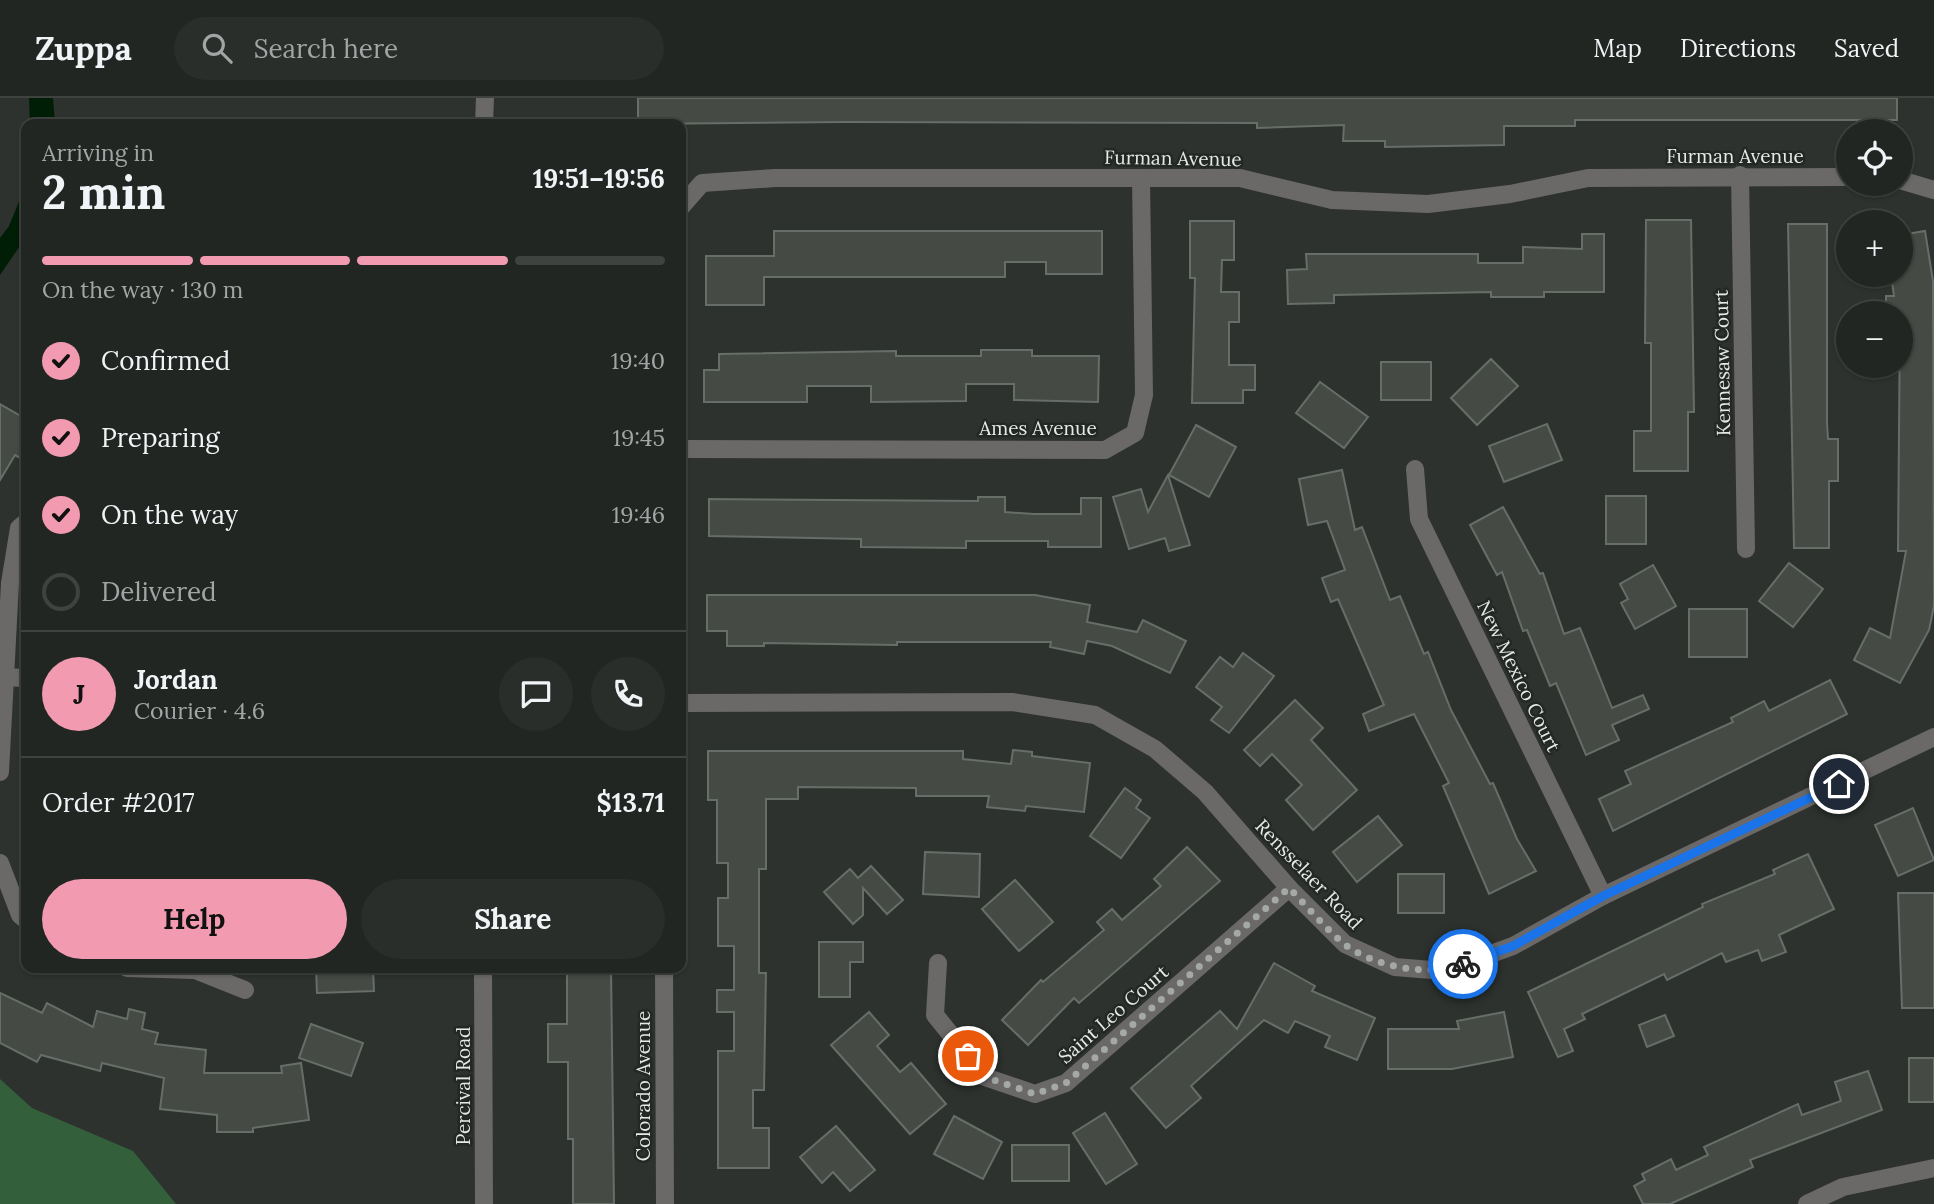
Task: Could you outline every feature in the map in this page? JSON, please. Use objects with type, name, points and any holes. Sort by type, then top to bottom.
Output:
[{"type":"street","points":[[484,119],[485,98]]},
{"type":"street","name":"Furman Avenue","points":[[686,201],[702,183],[775,178],[1240,178],[1332,200],[1428,204],[1510,194],[1588,178],[1740,175],[1836,177]]},
{"type":"street","name":"Kennesaw Court","points":[[1740,175],[1746,549]]},
{"type":"street","name":"Ames Avenue","points":[[686,449],[1105,450],[1135,433],[1144,395],[1140,178]]},
{"type":"street","points":[[1913,184],[1934,190]]},
{"type":"street","name":"New Mexico Court","points":[[1415,469],[1419,519],[1603,896]]},
{"type":"street","points":[[0,772],[10,583],[21,526]]},
{"type":"street","points":[[3,677],[21,678]]},
{"type":"street","name":"Rensselaer Road","points":[[686,703],[1012,702],[1095,715],[1155,748],[1205,792],[1289,888],[1345,944],[1395,967],[1444,971],[1513,946],[1603,896],[1934,739]]},
{"type":"street","points":[[0,863],[21,916]]},
{"type":"street","name":"Saint Leo Court","points":[[938,963],[935,1015],[985,1077],[1035,1094],[1066,1083],[1289,888]]},
{"type":"street","points":[[202,973],[245,990]]},
{"type":"street","name":"Percival Road","points":[[483,973],[484,1204]]},
{"type":"street","name":"Colorado Avenue","points":[[664,973],[665,1204]]},
{"type":"street","points":[[1807,1204],[1843,1187],[1934,1168]]},
{"type":"shaded area","points":[[29,98],[53,98],[55,119],[30,119]]},
{"type":"shaded area","points":[[21,196],[21,244],[0,275],[0,238],[9,226]]},
{"type":"shaded area","points":[[0,1079],[32,1108],[133,1151],[176,1204],[0,1204]]},
{"type":"building","points":[[638,98],[1897,98],[1897,119],[1575,120],[1575,126],[1504,126],[1504,145],[1385,147],[1385,141],[1343,141],[1344,125],[1257,128],[1257,123],[686,124],[686,119],[638,119]]},
{"type":"building","points":[[1646,220],[1691,220],[1694,412],[1688,412],[1688,471],[1634,471],[1634,431],[1651,431],[1651,343],[1645,343]]},
{"type":"building","points":[[1190,221],[1234,221],[1234,260],[1222,260],[1221,292],[1239,292],[1239,322],[1229,322],[1229,365],[1255,365],[1255,390],[1243,390],[1243,403],[1192,403],[1195,278],[1190,278]]},
{"type":"building","points":[[1788,224],[1827,224],[1827,423],[1828,439],[1838,439],[1838,481],[1829,481],[1829,548],[1794,548]]},
{"type":"building","points":[[774,231],[1102,231],[1102,274],[1046,274],[1046,262],[1005,262],[1005,277],[764,277],[764,305],[706,305],[706,256],[774,256]]},
{"type":"building","points":[[1925,231],[1933,281],[1934,606],[1929,630],[1900,683],[1854,660],[1870,628],[1890,638],[1906,551],[1898,551],[1899,378],[1913,378],[1913,301],[1886,301],[1886,296],[1894,296],[1893,287],[1913,287],[1913,233]]},
{"type":"building","points":[[1582,234],[1604,234],[1604,292],[1544,292],[1544,297],[1491,297],[1491,292],[1334,295],[1334,303],[1288,304],[1287,270],[1307,269],[1306,254],[1478,254],[1478,263],[1523,263],[1523,247],[1582,249]]},
{"type":"building","points":[[981,350],[1032,350],[1032,356],[1099,356],[1098,402],[1014,400],[1014,384],[966,384],[966,401],[871,402],[871,386],[807,386],[807,402],[704,402],[704,370],[719,370],[719,354],[896,351],[896,356],[981,356]]},
{"type":"building","points":[[1491,359],[1518,386],[1477,425],[1451,398]]},
{"type":"building","points":[[1381,362],[1431,362],[1431,400],[1381,400]]},
{"type":"building","points":[[1320,382],[1368,417],[1344,448],[1296,413]]},
{"type":"building","points":[[0,404],[21,416],[21,458],[15,455],[0,480]]},
{"type":"building","points":[[1547,424],[1562,460],[1504,482],[1489,446]]},
{"type":"building","points":[[1196,425],[1236,447],[1209,497],[1169,475]]},
{"type":"building","points":[[1342,470],[1355,530],[1362,527],[1390,600],[1400,596],[1424,654],[1428,652],[1451,710],[1490,784],[1493,783],[1517,839],[1536,871],[1489,894],[1443,786],[1449,783],[1414,714],[1369,731],[1363,714],[1384,705],[1338,599],[1331,602],[1322,578],[1345,570],[1327,521],[1308,525],[1299,479]]},
{"type":"building","points":[[1168,475],[1190,545],[1169,551],[1165,538],[1129,549],[1113,497],[1141,489],[1148,512]]},
{"type":"building","points":[[1606,496],[1646,496],[1646,544],[1606,544]]},
{"type":"building","points":[[978,497],[1005,497],[1005,512],[1034,514],[1081,514],[1081,498],[1101,498],[1101,547],[1048,547],[1048,541],[966,541],[966,548],[861,547],[861,539],[709,536],[709,499],[978,501]]},
{"type":"building","points":[[1503,507],[1540,574],[1543,573],[1564,634],[1580,628],[1612,708],[1643,695],[1649,709],[1612,725],[1619,740],[1586,755],[1556,683],[1550,686],[1527,630],[1523,631],[1502,572],[1497,575],[1470,525]]},
{"type":"building","points":[[1789,563],[1823,589],[1793,627],[1759,601]]},
{"type":"building","points":[[1653,565],[1676,606],[1635,629],[1621,603],[1628,599],[1620,584]]},
{"type":"building","points":[[707,595],[1035,595],[1090,605],[1087,622],[1137,632],[1143,620],[1186,641],[1170,673],[1112,646],[1087,641],[1084,654],[1050,647],[1051,642],[897,642],[897,645],[764,643],[764,646],[727,646],[727,631],[707,631]]},
{"type":"building","points":[[1689,609],[1747,609],[1747,657],[1689,657]]},
{"type":"building","points":[[1243,653],[1274,676],[1229,733],[1211,720],[1222,707],[1196,687],[1220,657],[1233,667]]},
{"type":"building","points":[[1830,680],[1847,714],[1613,831],[1599,799],[1631,784],[1625,771],[1733,722],[1731,718],[1764,701],[1769,711]]},
{"type":"building","points":[[1295,700],[1323,728],[1311,740],[1357,790],[1313,830],[1286,800],[1302,785],[1272,754],[1260,766],[1244,750]]},
{"type":"building","points":[[1013,750],[1032,752],[1032,756],[1090,763],[1084,812],[1026,806],[1025,811],[987,807],[989,796],[916,796],[916,788],[798,787],[798,799],[766,799],[766,869],[759,869],[759,973],[766,973],[764,1090],[753,1090],[753,1128],[769,1128],[769,1168],[718,1168],[718,1051],[734,1051],[734,1012],[717,1012],[717,990],[734,990],[734,946],[718,946],[718,898],[728,898],[728,863],[717,863],[717,800],[708,800],[708,751],[963,751],[963,759],[1011,764]]},
{"type":"building","points":[[1125,788],[1141,800],[1136,808],[1150,818],[1121,858],[1090,836]]},
{"type":"building","points":[[1913,808],[1934,860],[1898,876],[1875,825]]},
{"type":"building","points":[[1378,816],[1402,845],[1357,882],[1333,852]]},
{"type":"building","points":[[1187,847],[1220,881],[1079,1003],[1074,998],[1028,1045],[1002,1020],[1041,980],[1043,982],[1104,930],[1097,922],[1112,909],[1122,920],[1161,886],[1154,879]]},
{"type":"building","points":[[925,852],[980,854],[979,897],[923,894]]},
{"type":"building","points":[[1808,854],[1834,909],[1779,935],[1786,952],[1762,961],[1758,950],[1726,962],[1722,953],[1667,980],[1664,974],[1582,1014],[1585,1019],[1564,1029],[1573,1051],[1558,1057],[1528,992],[1703,907],[1702,904],[1775,874],[1773,870]]},
{"type":"building","points":[[871,866],[903,900],[887,914],[863,888],[863,915],[853,924],[824,892],[850,869],[858,878]]},
{"type":"building","points":[[1398,874],[1444,874],[1444,913],[1398,913]]},
{"type":"building","points":[[1015,880],[1053,922],[1019,951],[982,909]]},
{"type":"building","points":[[1898,893],[1934,893],[1934,1008],[1902,1008]]},
{"type":"building","points":[[819,942],[863,942],[863,962],[850,962],[850,997],[819,997]]},
{"type":"building","points":[[1274,963],[1315,986],[1312,991],[1375,1018],[1357,1060],[1325,1047],[1330,1036],[1295,1021],[1288,1033],[1264,1020],[1191,1086],[1201,1098],[1166,1128],[1131,1088],[1220,1011],[1237,1029]]},
{"type":"building","points":[[316,973],[373,973],[374,991],[317,993]]},
{"type":"building","points":[[567,973],[611,973],[614,1204],[573,1204],[573,1139],[568,1139],[568,1062],[548,1062],[548,1024],[567,1024]]},
{"type":"building","points":[[0,993],[42,1013],[47,1003],[93,1027],[97,1011],[127,1019],[129,1009],[145,1013],[142,1029],[158,1033],[155,1044],[206,1050],[204,1073],[282,1073],[281,1066],[301,1063],[309,1120],[253,1128],[253,1132],[217,1132],[217,1115],[160,1109],[164,1078],[102,1063],[100,1071],[41,1055],[37,1062],[0,1043]]},
{"type":"building","points":[[869,1012],[889,1035],[877,1046],[900,1072],[911,1063],[946,1104],[910,1134],[831,1045]]},
{"type":"building","points":[[1504,1012],[1513,1057],[1452,1069],[1388,1069],[1388,1029],[1459,1029],[1457,1021]]},
{"type":"building","points":[[1665,1015],[1674,1036],[1647,1047],[1639,1025]]},
{"type":"building","points":[[311,1024],[363,1043],[351,1076],[299,1058]]},
{"type":"building","points":[[1909,1058],[1934,1058],[1934,1102],[1909,1102]]},
{"type":"building","points":[[1868,1071],[1882,1110],[1750,1160],[1753,1167],[1670,1204],[1643,1204],[1634,1186],[1645,1180],[1642,1174],[1671,1159],[1676,1170],[1708,1155],[1704,1147],[1798,1104],[1802,1115],[1841,1101],[1835,1082]]},
{"type":"building","points":[[1105,1113],[1137,1164],[1106,1184],[1073,1133]]},
{"type":"building","points":[[954,1116],[1002,1142],[983,1179],[934,1154]]},
{"type":"building","points":[[836,1126],[875,1170],[850,1191],[833,1172],[822,1183],[800,1157]]},
{"type":"building","points":[[1012,1145],[1069,1145],[1069,1181],[1012,1181]]},
{"type":"way so far","points":[[968,1056],[985,1077],[1035,1094],[1066,1083],[1289,888],[1345,944],[1395,967],[1444,971],[1463,964]]},
{"type":"route","points":[[1463,964],[1513,946],[1603,896],[1839,784]]}]
